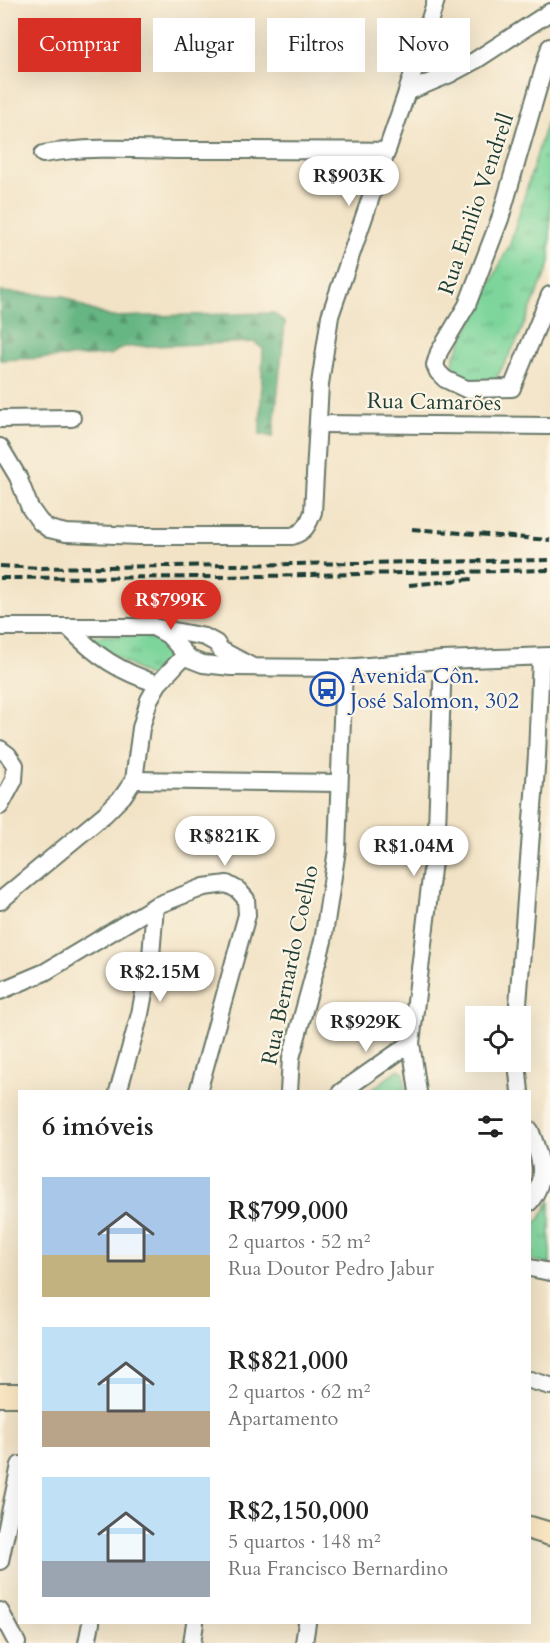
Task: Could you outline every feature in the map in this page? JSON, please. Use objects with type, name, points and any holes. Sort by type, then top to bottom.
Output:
[{"type":"main road","points":[[0,1395],[18,1395]]},
{"type":"main road","points":[[531,1528],[550,1534]]},
{"type":"street","points":[[0,447],[18,477],[30,508],[40,522],[50,529],[66,533],[139,536],[292,536],[302,533],[313,512],[320,384],[330,316],[436,0]]},
{"type":"street","points":[[407,92],[459,70],[550,12]]},
{"type":"street","name":"Rua Emilio Vendrell","points":[[550,47],[500,219],[467,305],[439,352],[435,365],[438,372],[445,379],[466,389],[512,388],[550,295]]},
{"type":"street","points":[[42,154],[94,149],[220,148],[387,151]]},
{"type":"street","points":[[0,418],[72,418]]},
{"type":"street","name":"Rua Camarões","points":[[319,424],[550,426]]},
{"type":"street","points":[[0,627],[153,627],[212,640],[220,650],[252,666]]},
{"type":"street","points":[[69,627],[100,657],[139,678],[158,684]]},
{"type":"street","points":[[153,627],[168,635],[184,653],[198,663],[209,664],[344,668],[443,660],[545,657],[542,787],[518,1006]]},
{"type":"street","points":[[0,901],[105,814],[123,796],[134,780],[141,728],[149,700],[158,684],[184,653],[184,643],[194,636]]},
{"type":"street","points":[[209,664],[218,658],[220,650]]},
{"type":"street","points":[[418,1090],[411,1043],[437,828],[443,660]]},
{"type":"street","name":"Rua Bernardo Coelho","points":[[289,1090],[291,1058],[323,941],[337,850],[344,668]]},
{"type":"street","points":[[0,749],[15,765],[14,780],[0,806]]},
{"type":"street","points":[[134,780],[339,783]]},
{"type":"street","points":[[0,992],[45,972],[155,906],[204,887],[227,884],[238,890],[246,899],[247,915],[199,1090]]},
{"type":"street","points":[[119,1090],[140,1014],[151,956],[155,906]]},
{"type":"street","points":[[344,1090],[411,1043]]},
{"type":"street","points":[[518,1072],[520,1090]]},
{"type":"street","points":[[531,1133],[545,1183],[531,1201]]},
{"type":"street","points":[[531,1268],[550,1272]]},
{"type":"street","points":[[531,1380],[550,1386]]},
{"type":"street","points":[[0,1561],[18,1475]]},
{"type":"street","points":[[0,1611],[17,1643]]},
{"type":"street","points":[[87,1643],[91,1624]]},
{"type":"street","points":[[192,1643],[195,1624]]},
{"type":"street","points":[[304,1643],[307,1624]]},
{"type":"green space","points":[[550,111],[550,263],[518,339],[493,384],[468,384],[451,377],[454,357],[510,244]]},
{"type":"green space","points":[[0,292],[64,296],[83,307],[111,317],[273,313],[285,322],[273,437],[260,434],[263,349],[254,342],[123,347],[110,355],[0,360]]},
{"type":"green space","points":[[142,635],[159,639],[168,649],[169,662],[158,675],[147,676],[82,636]]},
{"type":"green space","points":[[399,1069],[404,1073],[406,1090],[372,1090]]},
{"type":"green space","points":[[550,1200],[550,1264],[531,1260],[531,1228],[541,1217]]},
{"type":"railway","points":[[412,529],[550,540]]},
{"type":"railway","points":[[0,566],[40,568],[550,560]]},
{"type":"railway","points":[[0,578],[214,577],[550,570]]},
{"type":"railway","points":[[409,585],[472,579]]},
{"type":"place","name":"Avenida Côn. José Salomon, 302","points":[[327,689]]}]
